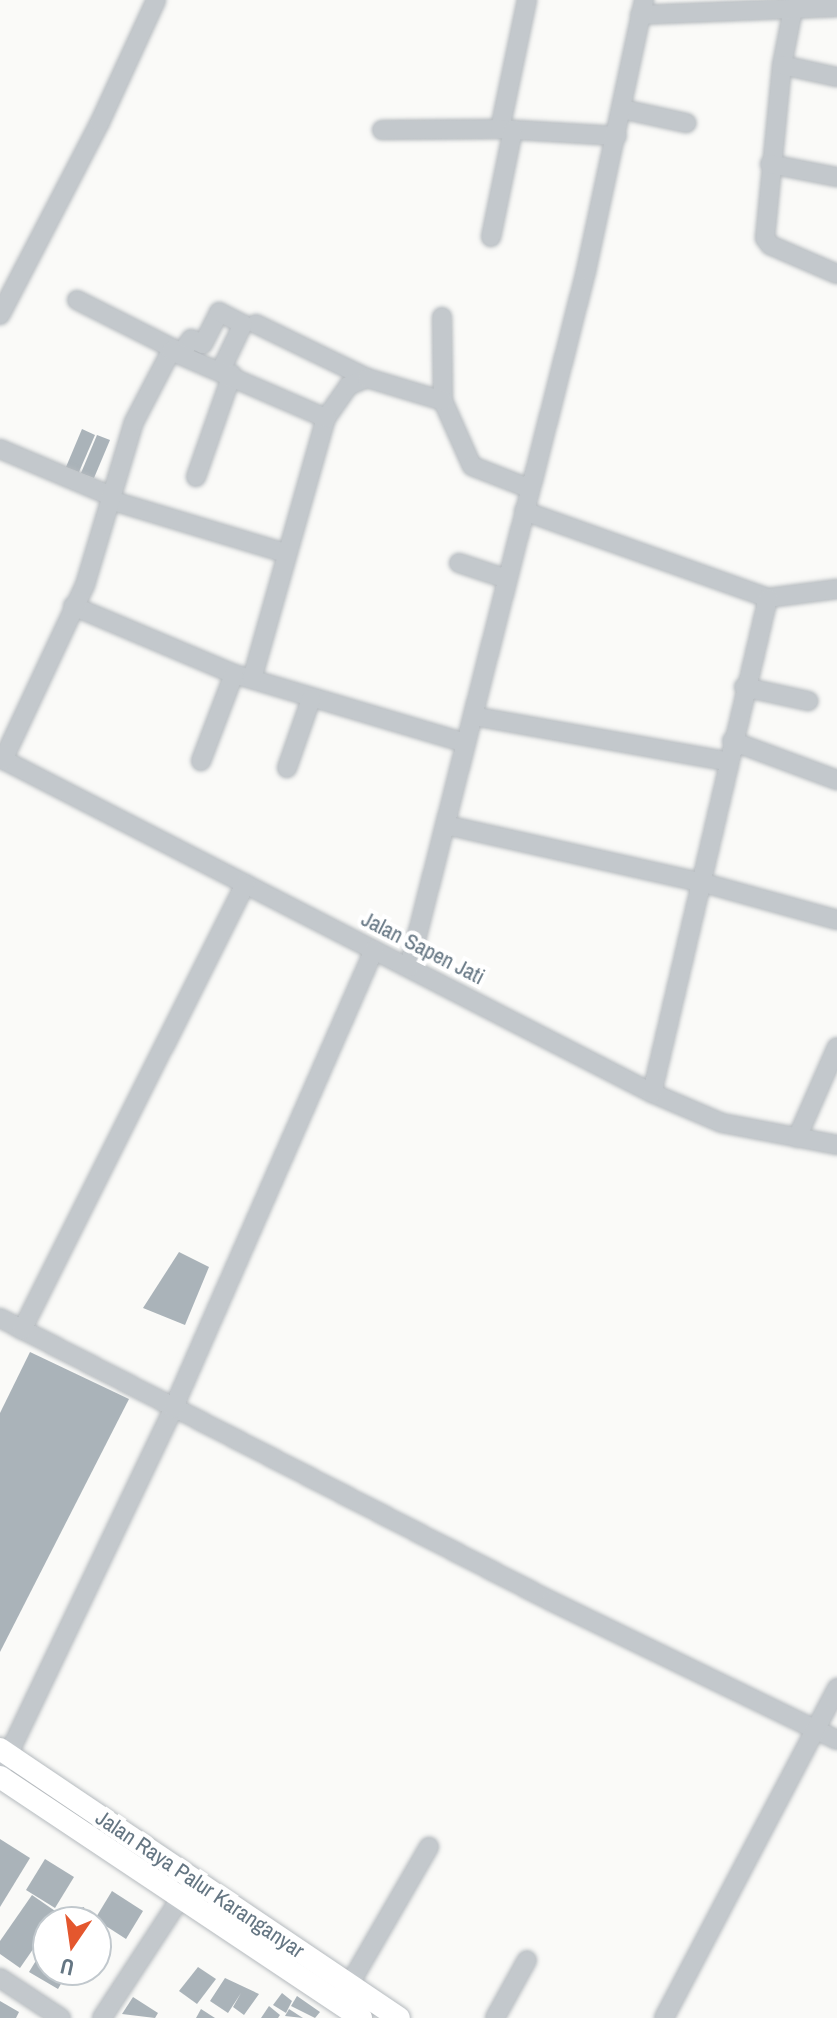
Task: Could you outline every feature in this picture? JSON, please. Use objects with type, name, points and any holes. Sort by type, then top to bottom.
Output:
[{"type":"main road","name":"Jalan Raya Palur Karanganyar","points":[[2,1763],[344,1994],[399,2018]]},
{"type":"main road","name":"Jalan Raya Palur Karanganyar","points":[[344,1994],[361,2018]]},
{"type":"street","points":[[491,237],[527,0]]},
{"type":"street","points":[[0,315],[142,34],[153,6]]},
{"type":"street","points":[[409,967],[473,716],[504,578],[598,221],[642,8],[837,7]]},
{"type":"street","points":[[793,9],[782,65],[770,164],[766,240],[837,274]]},
{"type":"street","points":[[782,65],[837,77]]},
{"type":"street","points":[[622,109],[686,123]]},
{"type":"street","points":[[382,130],[507,130],[617,136]]},
{"type":"street","points":[[770,164],[837,177]]},
{"type":"street","points":[[77,300],[180,352],[326,418]]},
{"type":"street","points":[[180,352],[191,339],[203,344],[219,312],[243,324],[196,477]]},
{"type":"street","points":[[442,317],[443,401],[472,466],[528,488]]},
{"type":"street","points":[[256,324],[367,378],[443,401]]},
{"type":"street","points":[[2,759],[73,606],[134,422],[171,351],[180,352]]},
{"type":"street","points":[[201,761],[243,677],[286,553],[326,418],[348,386],[367,378]]},
{"type":"street","points":[[0,449],[111,498],[286,553]]},
{"type":"street","points":[[524,511],[768,598],[837,589]]},
{"type":"street","points":[[459,563],[504,578]]},
{"type":"street","points":[[652,1093],[704,883],[726,761],[768,598]]},
{"type":"street","points":[[73,606],[243,677],[465,743]]},
{"type":"street","points":[[744,687],[808,701]]},
{"type":"street","points":[[287,768],[311,699]]},
{"type":"street","points":[[473,716],[726,761]]},
{"type":"street","points":[[732,741],[837,780]]},
{"type":"street","name":"Jalan Sapen Jati","points":[[2,759],[652,1093],[722,1123],[837,1145]]},
{"type":"street","points":[[446,825],[704,883],[837,920]]},
{"type":"street","points":[[22,1330],[245,884]]},
{"type":"street","points":[[2,1763],[173,1409],[374,950]]},
{"type":"street","points":[[797,1138],[837,1047]]},
{"type":"street","points":[[0,1318],[173,1409],[837,1740]]},
{"type":"street","points":[[664,2018],[837,1688]]},
{"type":"street","points":[[344,1994],[429,1847]]},
{"type":"street","points":[[102,2018],[187,1889]]},
{"type":"street","points":[[495,2018],[527,1960]]},
{"type":"street","points":[[0,1978],[41,2012],[61,2018]]},
{"type":"building","points":[[82,429],[95,435],[79,472],[66,467]]},
{"type":"building","points":[[97,435],[110,440],[94,478],[81,473]]},
{"type":"building","points":[[179,1252],[209,1267],[185,1325],[143,1308]]},
{"type":"building","points":[[30,1352],[129,1399],[0,1652],[0,1413]]},
{"type":"building","points":[[0,1839],[30,1858],[0,1907]]},
{"type":"building","points":[[45,1859],[74,1877],[56,1906],[26,1890]]},
{"type":"building","points":[[112,1891],[143,1911],[126,1939],[112,1930],[112,1906],[103,1906]]},
{"type":"building","points":[[32,1895],[48,1906],[32,1906],[32,1951],[20,1968],[0,1954],[0,1941]]},
{"type":"building","points":[[198,1967],[216,1979],[197,2004],[179,1991]]},
{"type":"building","points":[[225,1978],[259,1994],[244,2015],[233,2007],[241,1993],[228,2013],[210,2001]]},
{"type":"building","points":[[282,1993],[292,2001],[286,2013],[273,2005]]},
{"type":"building","points":[[297,1996],[320,2012],[315,2018],[291,2006]]},
{"type":"building","points":[[133,1997],[158,2013],[155,2018],[122,2014]]},
{"type":"building","points":[[0,2001],[19,2012],[16,2018],[0,2018]]},
{"type":"building","points":[[269,2006],[280,2015],[278,2018],[261,2018]]},
{"type":"building","points":[[201,2009],[215,2018],[196,2018]]},
{"type":"building","points":[[289,2009],[303,2018],[285,2016]]}]
